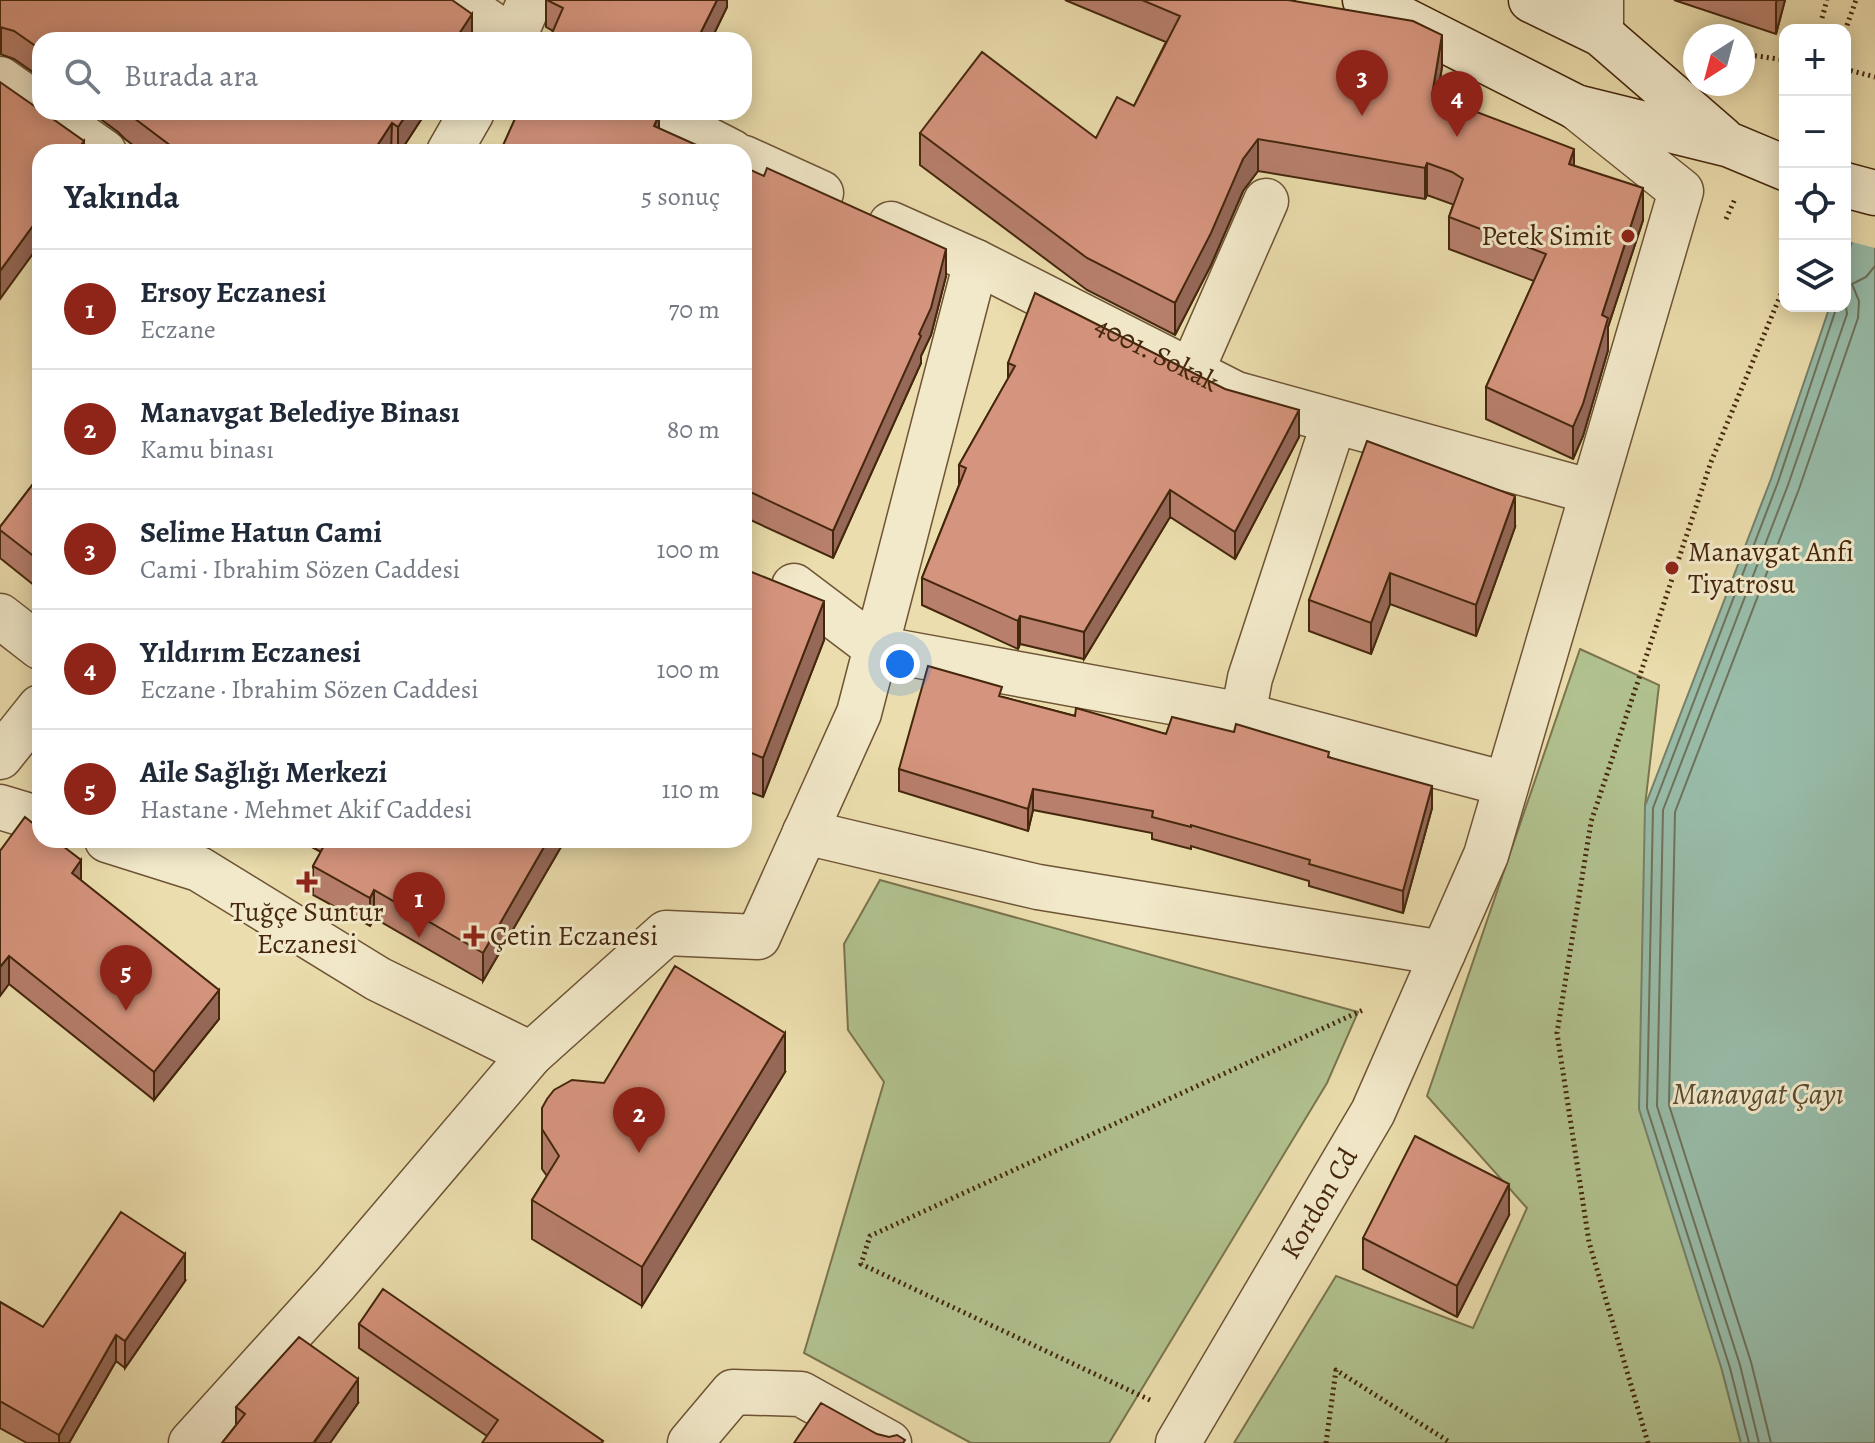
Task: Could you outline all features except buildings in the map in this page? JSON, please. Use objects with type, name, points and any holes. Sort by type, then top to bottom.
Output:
[{"type":"street","points":[[456,0],[502,32]]},
{"type":"street","points":[[516,32],[530,0]]},
{"type":"street","points":[[1365,0],[1576,107],[1730,145],[1779,165]]},
{"type":"street","points":[[1531,0],[1601,17],[1730,145]]},
{"type":"street","points":[[0,79],[32,101]]},
{"type":"street","name":"Kordon Cd","points":[[1185,1431],[1373,1112],[1486,855],[1681,191],[1576,107]]},
{"type":"street","points":[[58,120],[93,144]]},
{"type":"street","points":[[454,144],[467,120]]},
{"type":"street","points":[[670,120],[716,144]]},
{"type":"street","name":"4001. Sokak","points":[[752,162],[976,262],[1236,394],[1592,492]]},
{"type":"street","points":[[1851,187],[1875,193]]},
{"type":"street","points":[[1191,372],[1266,201]]},
{"type":"street","points":[[191,1443],[336,1283],[531,1054],[666,933],[758,937],[859,713],[976,262]]},
{"type":"street","points":[[1243,715],[1250,678],[1334,422]]},
{"type":"street","points":[[794,586],[876,648],[1243,715],[1506,784]]},
{"type":"street","points":[[0,616],[32,641]]},
{"type":"street","points":[[0,757],[32,717]]},
{"type":"street","points":[[0,807],[32,817]]},
{"type":"street","points":[[805,832],[1038,887],[1437,966]]},
{"type":"street","points":[[132,848],[199,869],[378,979],[531,1054]]},
{"type":"street","points":[[690,1443],[733,1392],[801,1394],[889,1443]]},
{"type":"path","points":[[1822,18],[1827,0]]},
{"type":"path","points":[[1847,24],[1856,0]]},
{"type":"path","points":[[1755,56],[1779,59]]},
{"type":"path","points":[[1851,70],[1875,77]]},
{"type":"path","points":[[1648,1443],[1589,1242],[1557,1033],[1591,822],[1711,462],[1779,299]]},
{"type":"path","points":[[1185,1431],[861,1264],[870,1236],[1437,966]]},
{"type":"path","points":[[1326,1443],[1336,1370],[1451,1443]]},
{"type":"shaded area","points":[[1580,649],[1659,685],[1645,806],[1722,1370],[1741,1443],[1234,1443],[1336,1276],[1473,1328],[1527,1208],[1427,1096]]},
{"type":"shaded area","points":[[880,880],[1358,1012],[1327,1083],[1109,1443],[971,1443],[804,1353],[884,1082],[848,1030],[844,944]]},
{"type":"water","name":"Manavgat Çayı","points":[[1875,172],[1875,1443],[1741,1443],[1722,1370],[1639,1109],[1645,806],[1771,479],[1828,312],[1851,312],[1851,245]]},
{"type":"pier","points":[[1875,168],[1875,248],[1851,242],[1851,232],[1871,171]]},
{"type":"place","name":"Selime Hatun Cami","points":[[1362,116]]},
{"type":"place","name":"Yıldırım Eczanesi","points":[[1457,137]]},
{"type":"place","name":"Petek Simit","points":[[1628,236]]},
{"type":"place","name":"Manavgat Anfi Tiyatrosu","points":[[1672,568]]},
{"type":"place","name":"Tuğçe Suntur Eczanesi","points":[[307,882]]},
{"type":"place","name":"Çetin Eczanesi","points":[[474,936]]},
{"type":"place","name":"Ersoy Eczanesi","points":[[419,938]]},
{"type":"place","name":"Aile Sağlığı Merkezi","points":[[126,1011]]},
{"type":"place","name":"Manavgat Belediye Binası","points":[[639,1153]]}]
